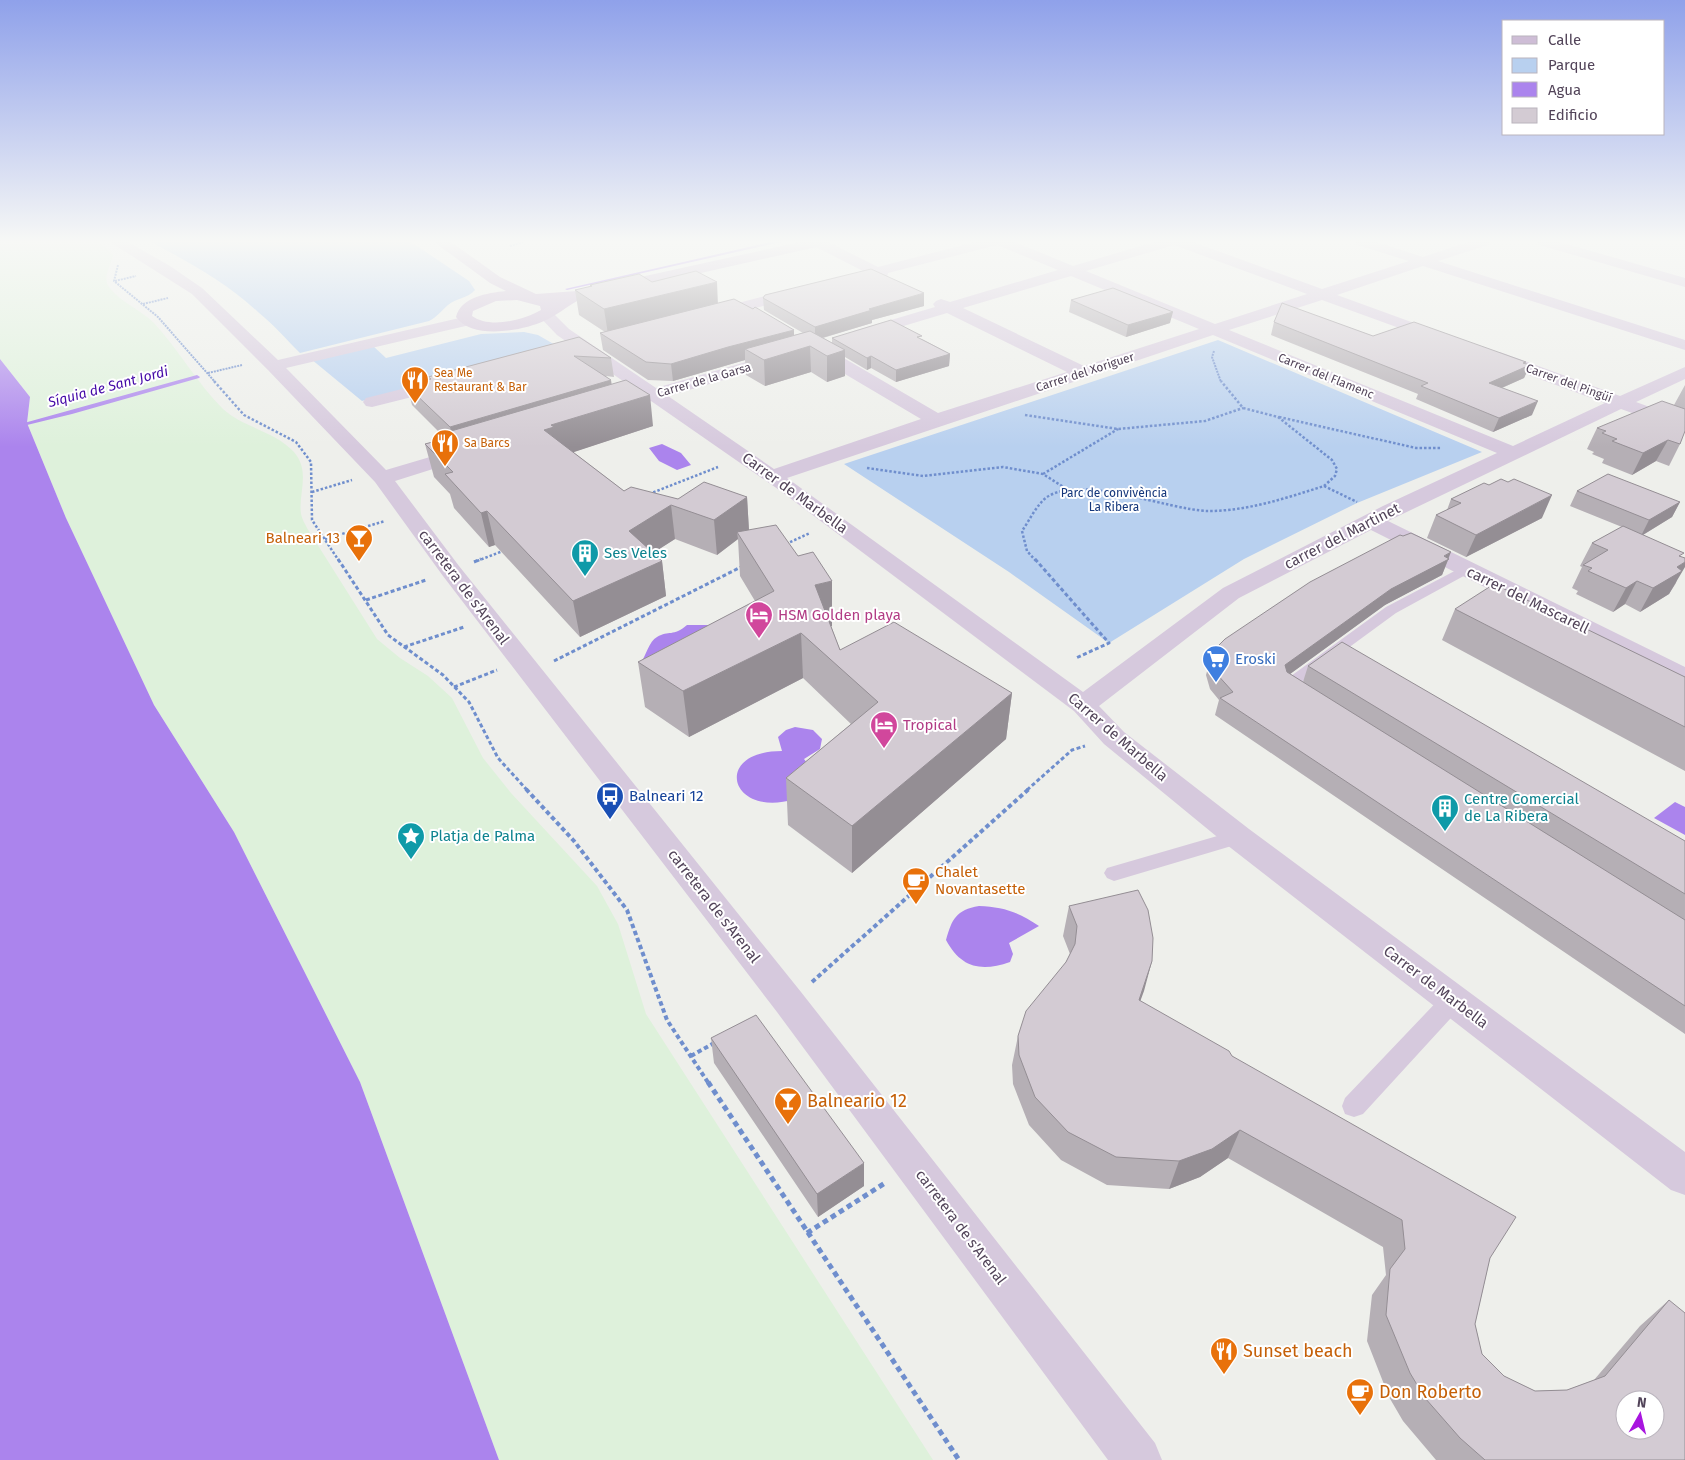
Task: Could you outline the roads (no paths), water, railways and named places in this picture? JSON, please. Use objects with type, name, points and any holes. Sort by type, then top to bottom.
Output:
[{"type":"street","name":"carretera de s'Arenal","points":[[216,310],[271,362],[379,475],[488,619],[789,1002],[1138,1460]]},
{"type":"street","points":[[467,310],[464,312],[468,321]]},
{"type":"street","points":[[271,362],[468,321],[480,325],[511,326],[530,322],[550,310]]},
{"type":"street","points":[[698,318],[728,310]]},
{"type":"street","points":[[750,310],[766,320]]},
{"type":"street","points":[[849,337],[942,310]]},
{"type":"street","points":[[953,310],[1084,373]]},
{"type":"street","name":"Carrer del Flamenc","points":[[1156,310],[1207,333],[1512,453]]},
{"type":"street","name":"Carrer del Xoriguer","points":[[772,476],[936,420],[1276,310]]},
{"type":"street","points":[[1364,310],[1459,344]]},
{"type":"street","points":[[1575,310],[1685,345]]},
{"type":"street","name":"Carrer de Marbella","points":[[547,312],[563,332],[772,476],[1083,705],[1114,738],[1238,838],[1685,1176]]},
{"type":"street","name":"Carrer de Marbella","points":[[511,326],[563,332]]},
{"type":"street","points":[[797,338],[936,420]]},
{"type":"street","name":"Carrer de la Garsa","points":[[626,403],[831,342]]},
{"type":"street","name":"Carrer del Pingüí","points":[[1477,351],[1685,426]]},
{"type":"street","points":[[1621,402],[1685,372]]},
{"type":"street","points":[[372,402],[465,378]]},
{"type":"street","name":"carrer del Martinet","points":[[1083,705],[1231,593],[1371,521],[1621,402]]},
{"type":"street","points":[[379,475],[485,446]]},
{"type":"street","name":"carrer del Mascarell","points":[[1371,521],[1685,677]]},
{"type":"lane","points":[[1313,700],[1288,684],[1392,610],[1466,569]]},
{"type":"lane","points":[[1114,873],[1238,838]]},
{"type":"lane","points":[[1354,1106],[1452,1000]]},
{"type":"water","points":[[0,359],[30,397],[27,423],[66,518],[154,705],[234,832],[360,1082],[499,1460],[0,1460]]},
{"type":"water","points":[[662,444],[681,453],[691,465],[677,470],[659,461],[649,448]]},
{"type":"water","points":[[687,625],[708,625],[710,633],[640,664],[654,639],[661,635],[678,631]]},
{"type":"water","points":[[795,727],[813,730],[822,739],[820,749],[804,759],[810,767],[795,799],[773,803],[756,800],[744,793],[738,782],[738,771],[745,761],[760,754],[782,751],[778,737],[786,730]]},
{"type":"water","points":[[1675,802],[1685,807],[1685,835],[1654,818]]},
{"type":"water","points":[[979,906],[1010,911],[1025,917],[1039,926],[1009,943],[1013,954],[1010,962],[990,967],[973,965],[958,957],[946,940],[950,926],[956,917],[965,910]]},
{"type":"waterway","name":"Síquia de Sant Jordi","points":[[27,423],[70,413],[197,377]]},
{"type":"place","name":"Sea Me Restaurant & Bar","points":[[415,404]]},
{"type":"place","name":"Sa Barcs","points":[[445,467]]},
{"type":"place","name":"Balneari 13","points":[[359,562]]},
{"type":"place","name":"Ses Veles","points":[[585,577]]},
{"type":"place","name":"HSM Golden playa","points":[[759,639]]},
{"type":"place","name":"Eroski","points":[[1216,683]]},
{"type":"place","name":"Tropical","points":[[884,749]]},
{"type":"place","name":"Balneari 12","points":[[610,820]]},
{"type":"place","name":"Centre Comercial de La Ribera","points":[[1445,832]]},
{"type":"place","name":"Platja de Palma","points":[[411,860]]},
{"type":"place","name":"Chalet Novantasette","points":[[916,905]]},
{"type":"place","name":"Balneario 12","points":[[788,1125]]},
{"type":"place","name":"Sunset beach","points":[[1224,1375]]},
{"type":"place","name":"Don Roberto","points":[[1360,1416]]},
{"type":"park label","name":"Parc de convivència La Ribera","points":[[1114,500]]}]
